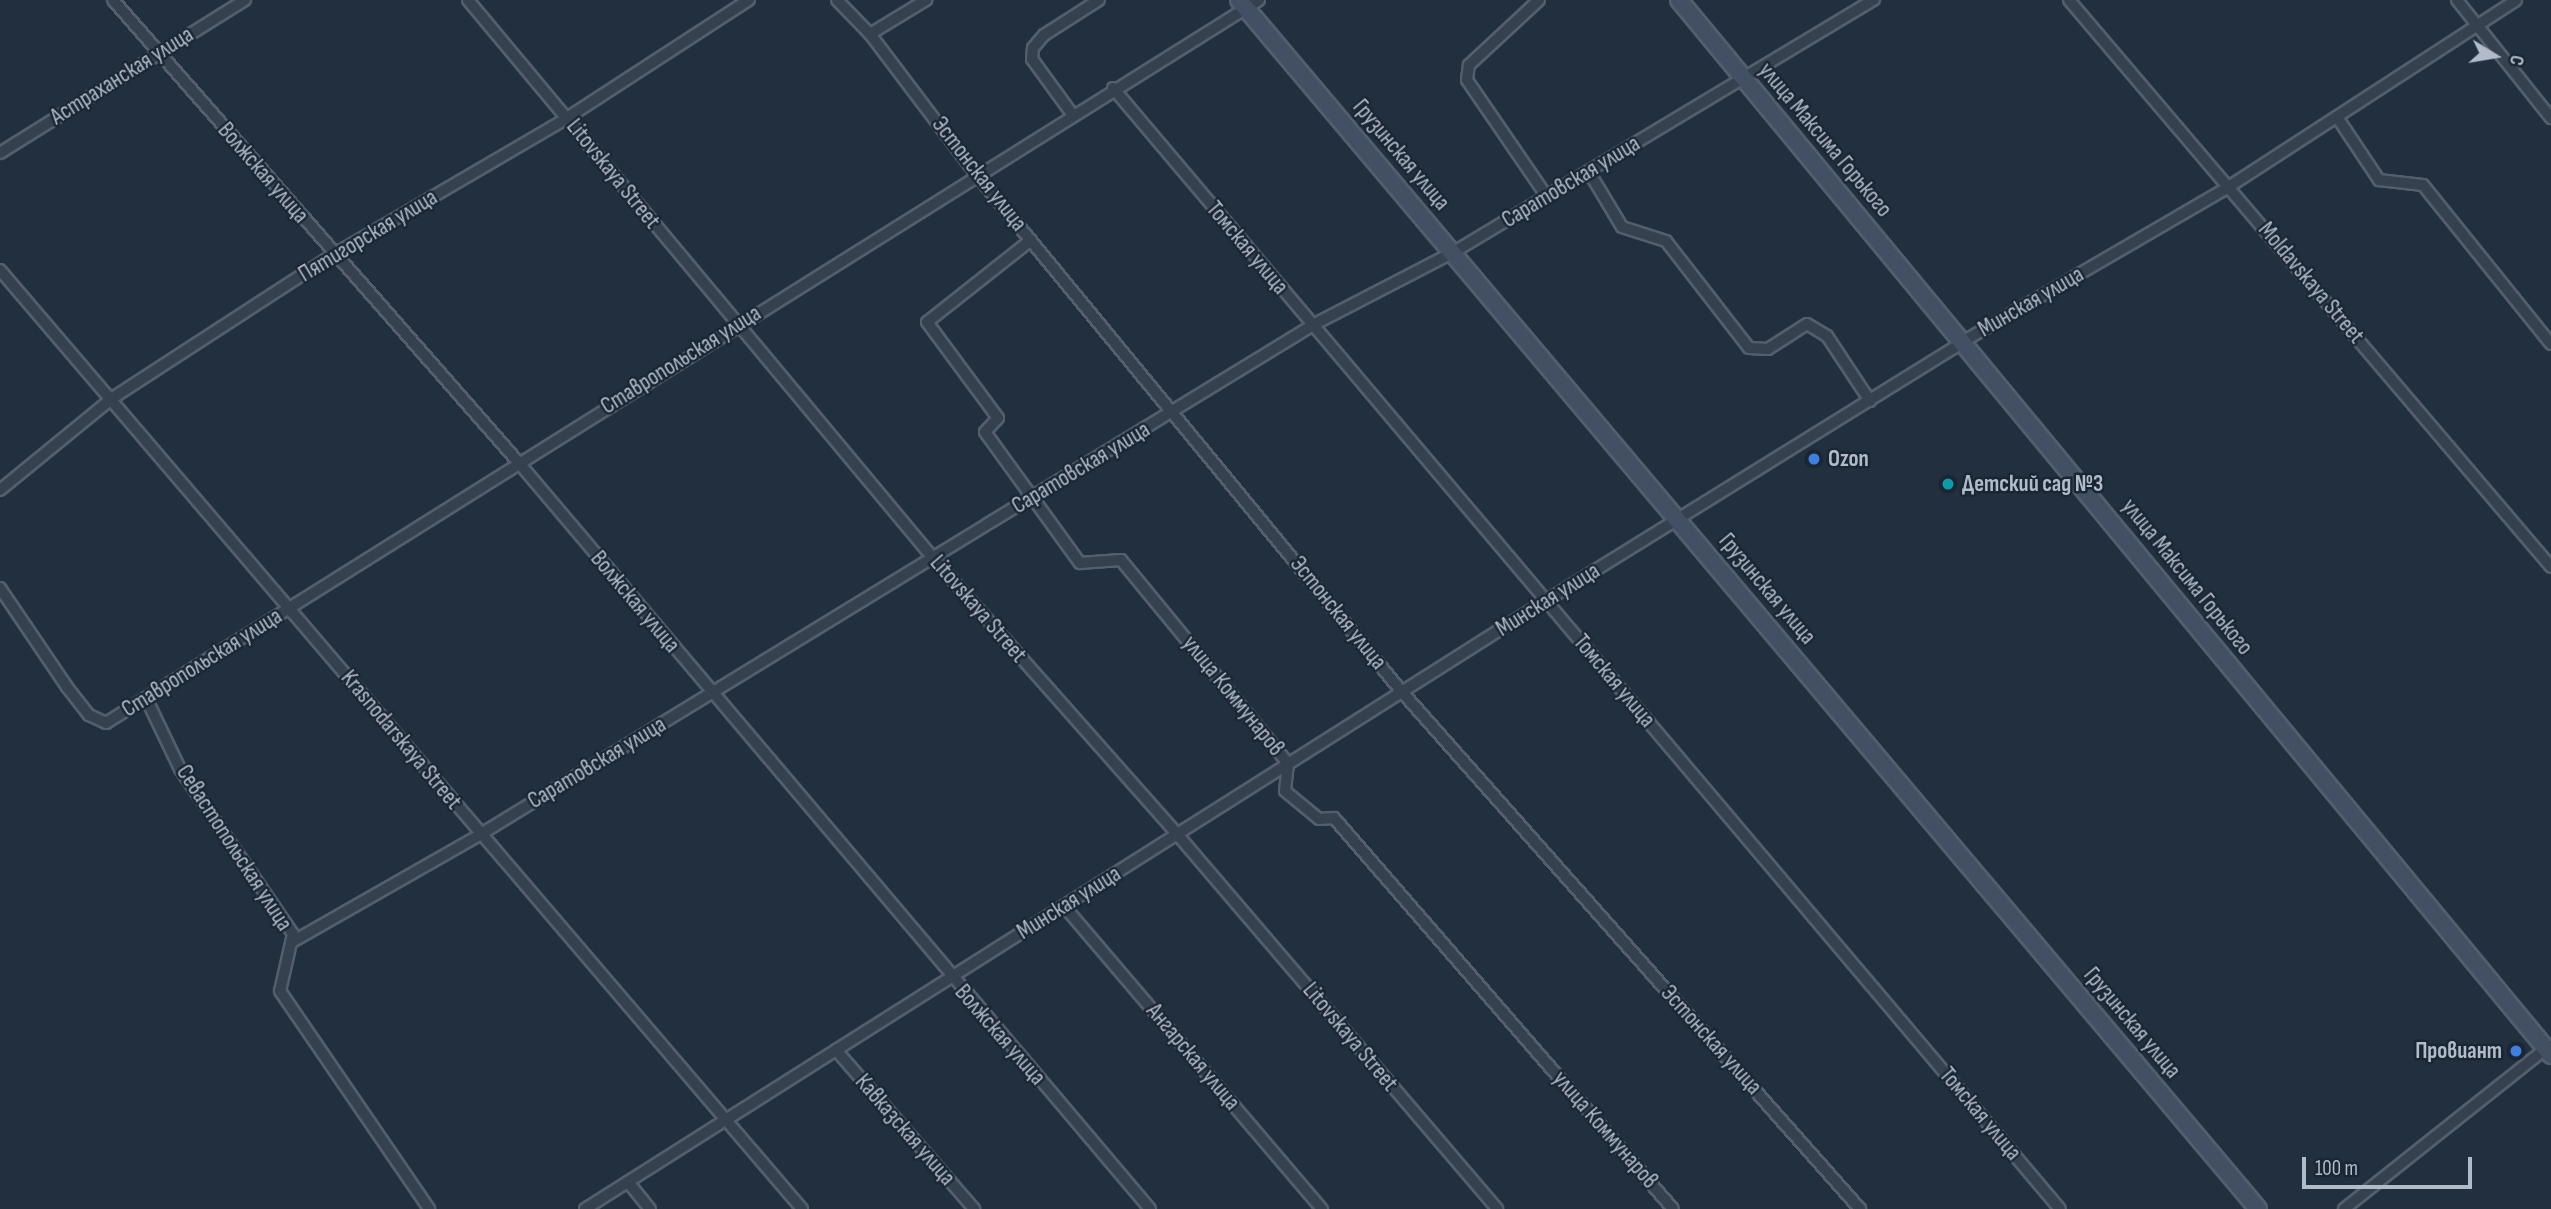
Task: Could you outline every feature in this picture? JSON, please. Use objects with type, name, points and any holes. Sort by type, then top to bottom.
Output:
[{"type":"main road","name":"улица Максима Горького","points":[[1679,0],[2549,1049]]},
{"type":"main road","name":"Грузинская улица","points":[[1248,3],[2258,1209]]},
{"type":"street","name":"Волжская улица","points":[[113,0],[333,255],[519,463],[951,978],[1150,1209]]},
{"type":"street","name":"Астраханская улица","points":[[0,153],[245,0]]},
{"type":"street","name":"Litovskaya Street","points":[[468,0],[933,558],[1177,834],[1497,1209]]},
{"type":"street","name":"Пятигорская улица","points":[[0,490],[111,400],[333,255],[567,118],[749,0]]},
{"type":"street","name":"Эстонская улица","points":[[837,0],[870,34],[976,174],[1402,692],[1860,1209]]},
{"type":"street","points":[[870,34],[926,0]]},
{"type":"street","points":[[1072,114],[1032,59],[1033,48],[1044,35],[1099,0]]},
{"type":"street","points":[[1539,0],[1469,65],[1467,80],[1547,197]]},
{"type":"street","name":"Саратовская улица","points":[[292,942],[481,834],[1313,326],[1454,252],[1874,0]]},
{"type":"street","name":"Moldavskaya Street","points":[[2069,0],[2551,566]]},
{"type":"street","points":[[2457,0],[2551,118]]},
{"type":"street","name":"Минская улица","points":[[585,1209],[1547,600],[1964,341],[2230,186],[2516,0]]},
{"type":"street","name":"Ставропольская улица","points":[[0,588],[67,687],[89,715],[106,723],[1248,3]]},
{"type":"street","name":"Томская улица","points":[[1113,88],[2060,1209]]},
{"type":"street","points":[[2337,117],[2379,180],[2423,185],[2551,344]]},
{"type":"street","points":[[1589,172],[1622,227],[1666,241],[1749,348],[1768,349],[1807,324],[1827,336],[1870,401]]},
{"type":"street","name":"улица Коммунаров","points":[[1031,240],[928,322],[999,418],[985,432],[1035,496],[1080,563],[1121,560],[1289,763],[1285,791],[1319,819],[1335,818],[1673,1209]]},
{"type":"street","name":"Krasnodarskaya Street","points":[[0,270],[802,1209]]},
{"type":"street","name":"Севастопольская улица","points":[[146,698],[180,769],[293,934],[280,991],[429,1209]]},
{"type":"street","name":"Ангарская улица","points":[[1064,906],[1322,1209]]},
{"type":"street","points":[[2344,1209],[2549,1049]]},
{"type":"street","name":"Кавказская улица","points":[[836,1050],[974,1209]]},
{"type":"street","points":[[628,1182],[650,1209]]},
{"type":"place","name":"Ozon","points":[[1814,459]]},
{"type":"place","name":"Детский сад №3","points":[[1948,484]]},
{"type":"place","name":"Провиант","points":[[2516,1051]]}]
